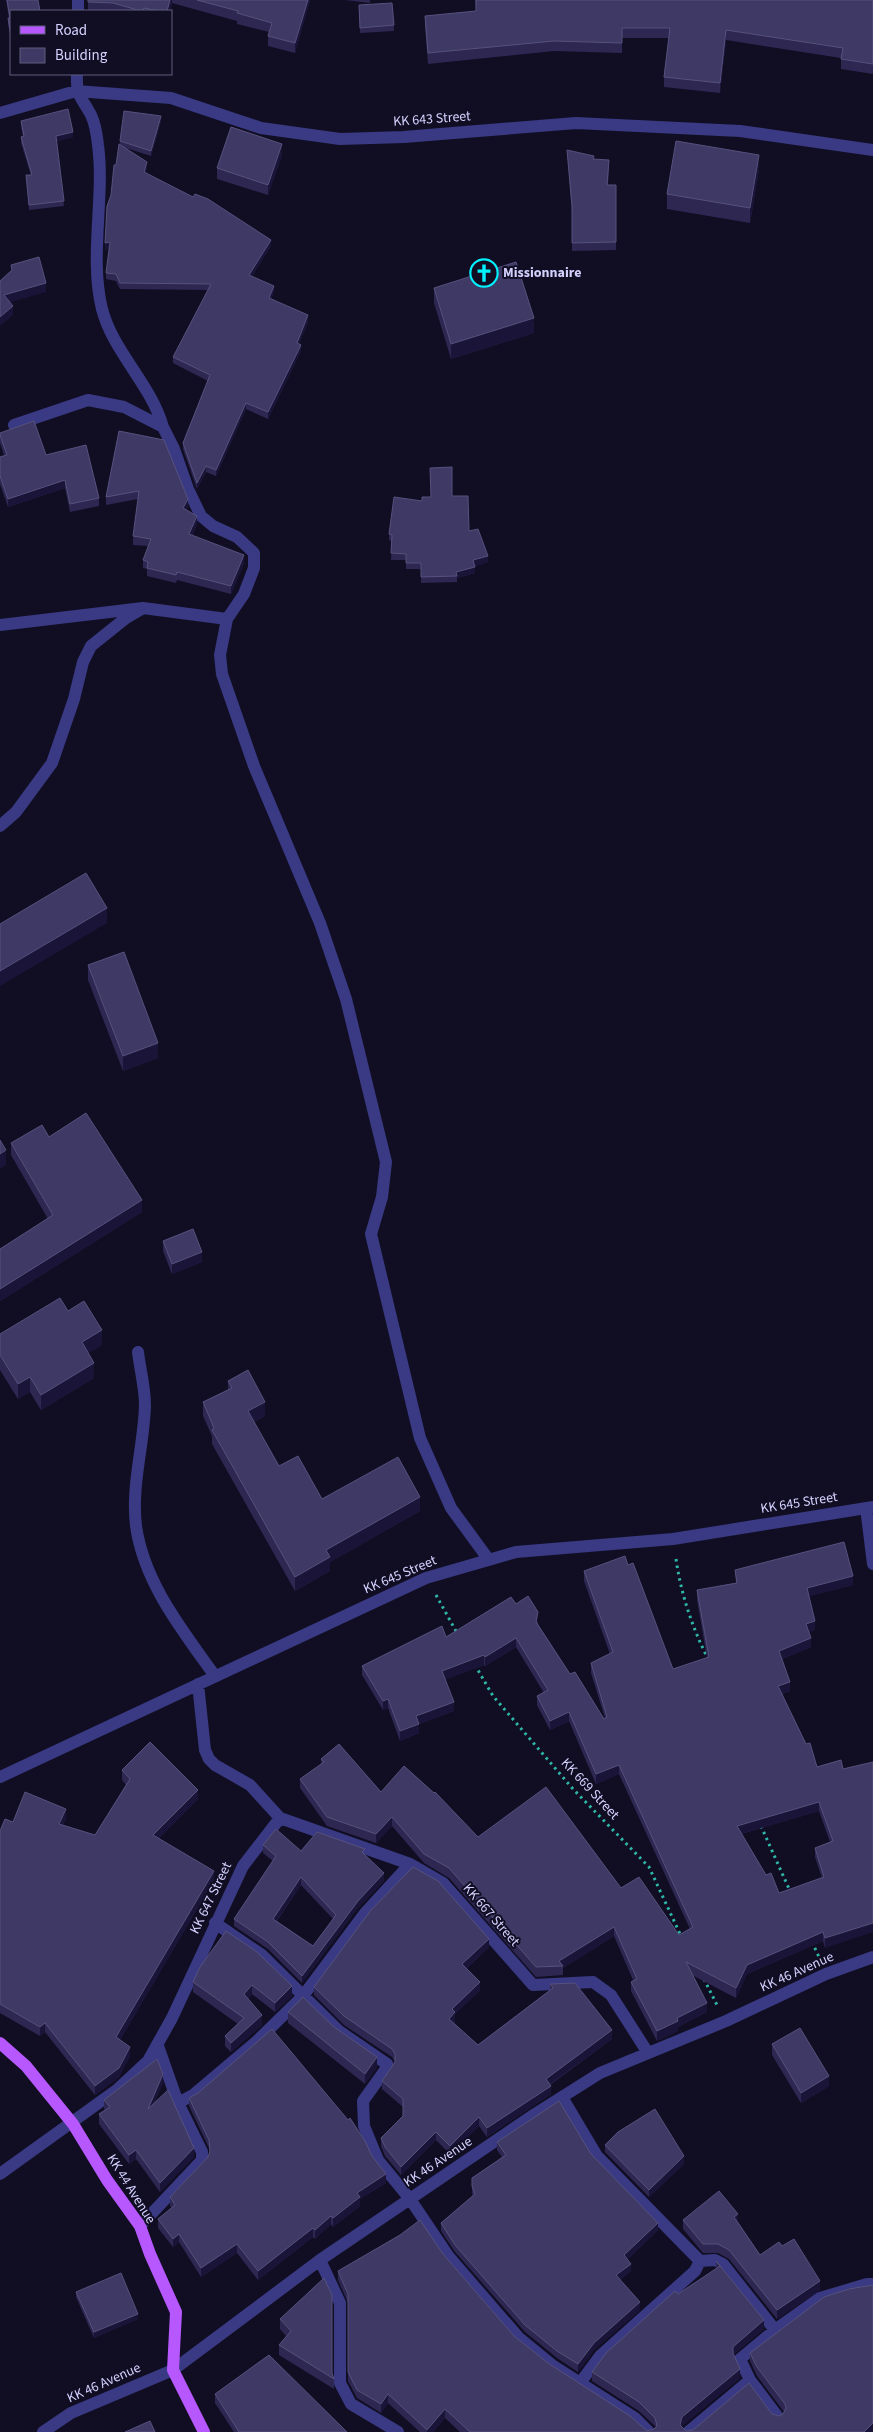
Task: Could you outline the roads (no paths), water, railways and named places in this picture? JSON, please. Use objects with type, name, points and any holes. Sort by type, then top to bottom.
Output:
[{"type":"main road","name":"KK 44 Avenue","points":[[0,2042],[26,2066],[73,2124],[107,2180],[140,2226],[150,2254],[176,2312],[173,2370],[204,2432]]},
{"type":"street","points":[[77,75],[76,91],[92,117],[98,146],[98,278],[102,309],[112,334],[157,408],[188,489],[201,516],[213,526],[237,536],[254,552],[254,568],[244,594],[227,619],[220,655],[222,674],[254,766],[320,923],[346,999],[386,1162],[382,1197],[371,1234],[420,1438],[451,1508],[489,1560]]},
{"type":"street","name":"KK 643 Street","points":[[0,114],[76,91],[171,98],[261,128],[340,139],[404,137],[576,123],[740,131],[873,150]]},
{"type":"street","points":[[14,425],[88,400],[124,407],[163,427]]},
{"type":"street","points":[[0,625],[143,608],[227,619]]},
{"type":"street","points":[[0,826],[16,812],[52,763],[74,699],[83,662],[91,646],[126,618],[143,608]]},
{"type":"street","points":[[138,1352],[145,1404],[136,1472],[136,1525],[138,1535],[145,1563],[174,1619],[216,1676]]},
{"type":"street","points":[[870,1507],[873,1564]]},
{"type":"street","name":"KK 645 Street","points":[[0,1777],[426,1578],[516,1552],[673,1539],[870,1507]]},
{"type":"street","points":[[198,1684],[205,1750],[208,1759],[250,1785],[280,1818]]},
{"type":"street","name":"KK 667 Street","points":[[280,1818],[410,1864],[443,1883],[533,1985],[593,1982],[610,1995],[648,2053]]},
{"type":"street","name":"KK 647 Street","points":[[0,2174],[73,2124],[118,2089],[148,2061],[158,2046],[243,1866],[280,1818]]},
{"type":"street","points":[[178,2102],[193,2096],[257,2041],[303,1996],[365,1913],[410,1864]]},
{"type":"street","points":[[215,1922],[262,1955],[339,2031],[387,2064],[388,2066],[363,2101],[364,2126],[378,2160],[410,2199],[449,2258],[519,2338],[552,2365],[635,2418],[649,2432]]},
{"type":"street","name":"KK 46 Avenue","points":[[43,2432],[71,2413],[173,2370],[320,2260],[600,2073],[726,2021],[826,1974],[873,1957]]},
{"type":"street","points":[[140,2226],[202,2160],[202,2152],[178,2102],[158,2046]]},
{"type":"street","points":[[562,2097],[597,2156],[700,2261],[715,2260],[723,2264],[775,2330]]},
{"type":"street","points":[[320,2260],[340,2303],[340,2383],[351,2404],[398,2432]]},
{"type":"street","points":[[580,2383],[600,2356],[695,2271],[700,2261]]},
{"type":"street","points":[[778,2417],[750,2380],[740,2359],[775,2330],[820,2298],[873,2284]]},
{"type":"street","points":[[688,2432],[750,2380]]},
{"type":"place","name":"Missionnaire","points":[[484,273]]}]
